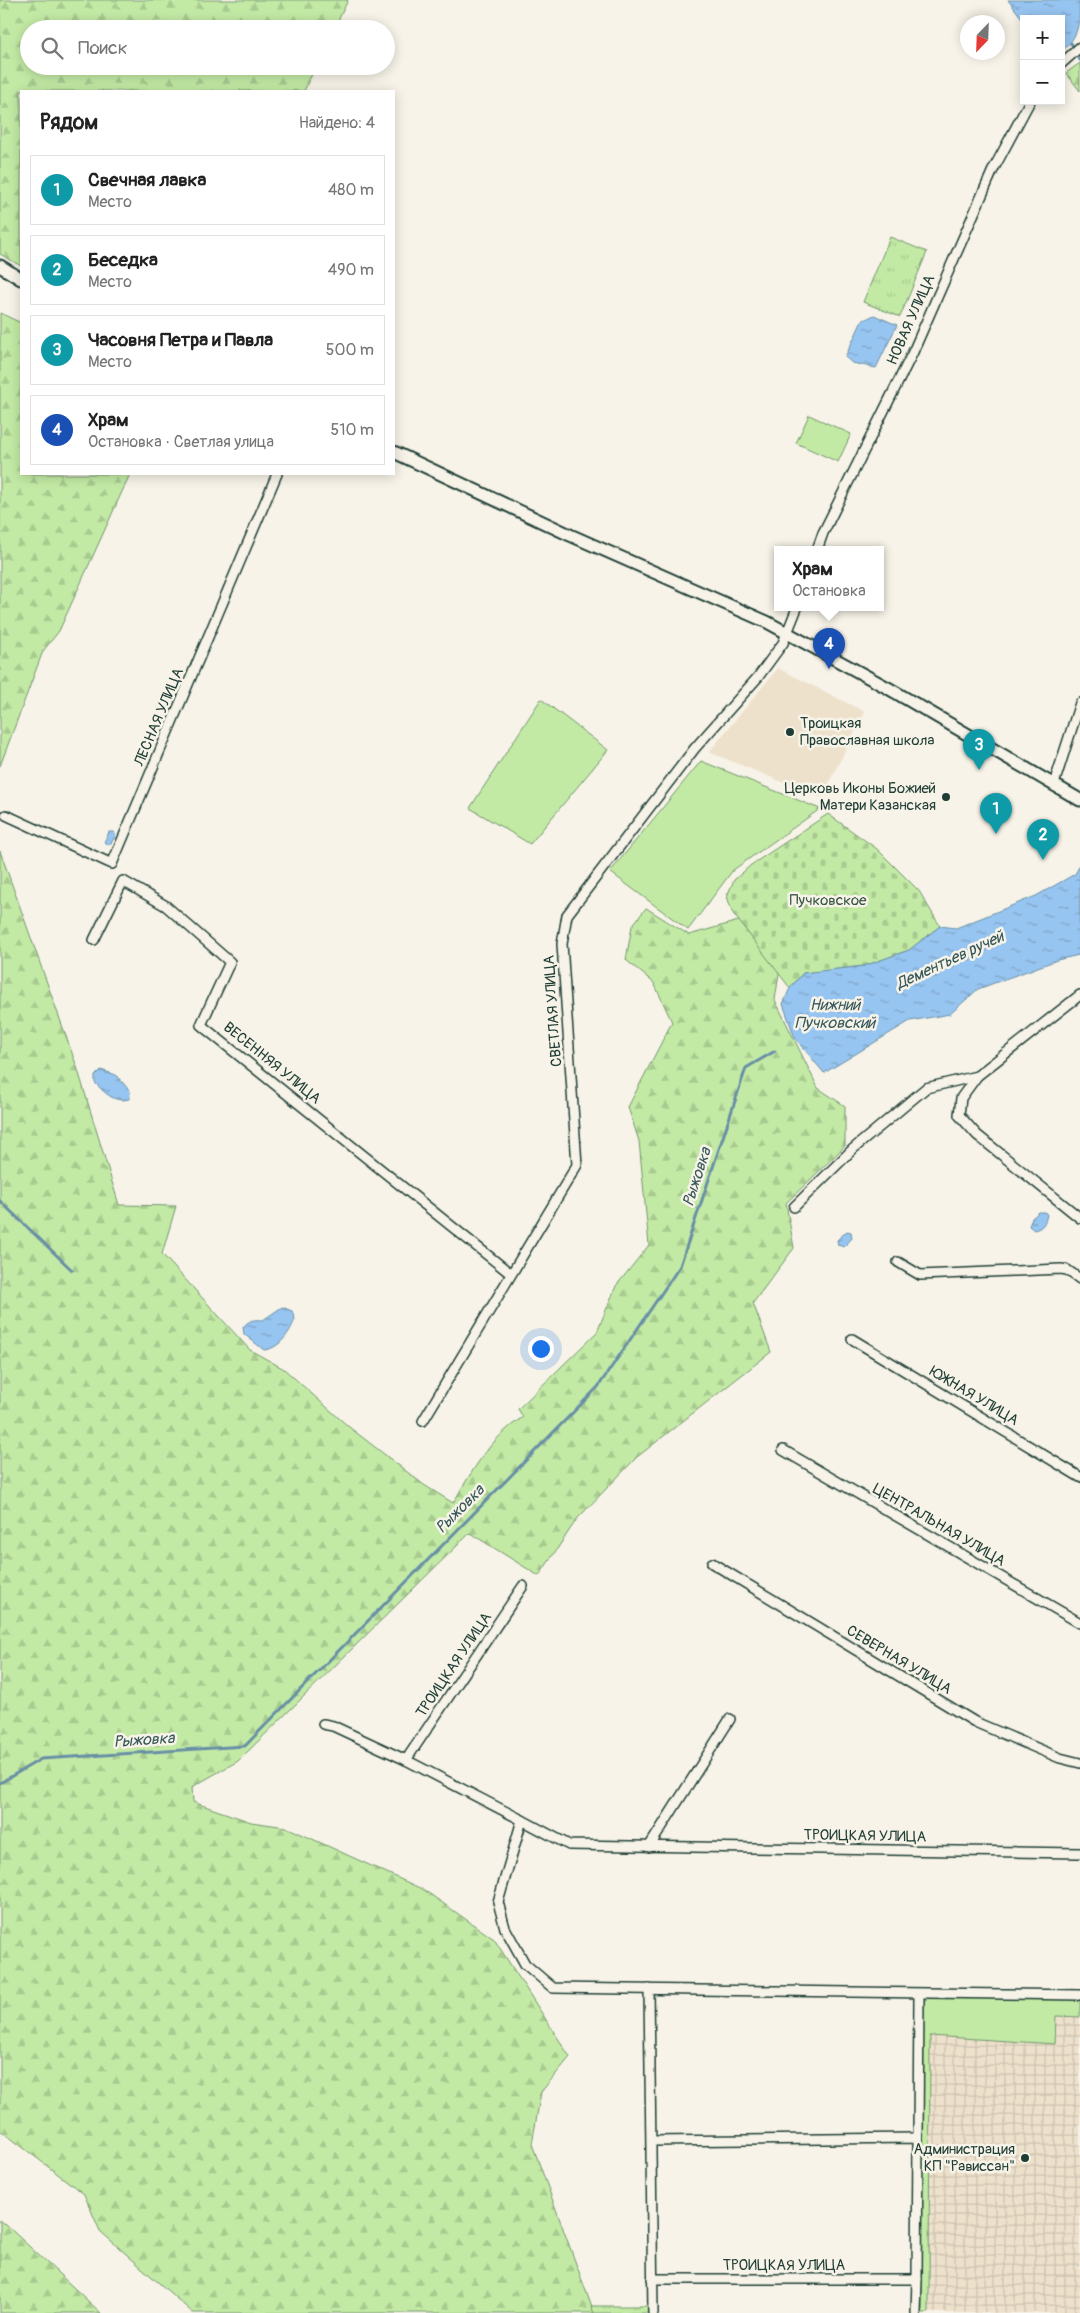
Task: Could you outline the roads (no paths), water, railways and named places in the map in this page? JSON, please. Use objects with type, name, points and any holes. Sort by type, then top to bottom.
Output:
[{"type":"street","points":[[1065,60],[1080,46]]},
{"type":"street","name":"НОВАЯ УЛИЦА","points":[[818,546],[823,533],[913,352],[993,170],[1028,105]]},
{"type":"street","points":[[0,266],[20,278]]},
{"type":"street","points":[[395,452],[788,633],[888,688],[1080,800]]},
{"type":"street","name":"ЛЕСНАЯ УЛИЦА","points":[[6,815],[112,864],[277,475]]},
{"type":"street","points":[[788,633],[796,611]]},
{"type":"street","name":"СВЕТЛАЯ УЛИЦА","points":[[423,1421],[577,1165],[562,944],[567,915],[695,748],[758,677],[784,643],[788,633]]},
{"type":"street","points":[[1054,784],[1080,703]]},
{"type":"street","name":"ВЕСЕННЯЯ УЛИЦА","points":[[94,940],[123,881],[166,906],[230,962],[202,1025],[511,1274]]},
{"type":"street","points":[[1080,995],[977,1076],[961,1098],[959,1115],[977,1135],[1080,1218]]},
{"type":"street","points":[[794,1207],[853,1149],[926,1088],[977,1076]]},
{"type":"street","points":[[898,1262],[920,1275],[1061,1269],[1067,1270],[1080,1279]]},
{"type":"street","name":"ЮЖНАЯ УЛИЦА","points":[[852,1339],[1080,1477]]},
{"type":"street","name":"ЦЕНТРАЛЬНАЯ УЛИЦА","points":[[783,1450],[1080,1623]]},
{"type":"street","name":"СЕВЕРНАЯ УЛИЦА","points":[[712,1563],[975,1722],[1060,1758],[1080,1763]]},
{"type":"street","name":"ТРОИЦКАЯ УЛИЦА","points":[[406,1760],[523,1586]]},
{"type":"street","points":[[650,1847],[730,1719]]},
{"type":"street","name":"ТРОИЦКАЯ УЛИЦА","points":[[324,1724],[333,1726],[406,1760],[569,1845],[1080,1853]]},
{"type":"street","points":[[522,1820],[498,1902],[505,1928],[525,1964],[553,1988],[1080,1995]]},
{"type":"street","points":[[649,1989],[653,2313]]},
{"type":"street","points":[[916,2313],[919,1994]]},
{"type":"street","points":[[652,2140],[918,2138]]},
{"type":"street","name":"ТРОИЦКАЯ УЛИЦА","points":[[652,2279],[917,2279]]},
{"type":"water","points":[[1008,0],[1079,0],[1077,29],[1072,40],[1065,48],[1065,15],[1020,16]]},
{"type":"water","points":[[874,315],[897,325],[876,368],[852,363],[845,357],[862,321]]},
{"type":"water","points":[[109,832],[113,832],[116,835],[110,845],[104,842]]},
{"type":"water","name":"Нижний Пучковский","points":[[1080,865],[1079,955],[1057,960],[978,989],[950,1014],[910,1021],[824,1073],[795,1038],[783,1004],[790,988],[803,973],[864,966],[909,950],[940,926],[956,928],[1036,896],[1075,874]]},
{"type":"water","points":[[101,1070],[116,1075],[130,1091],[129,1099],[119,1100],[114,1098],[106,1094],[95,1083],[95,1076]]},
{"type":"water","points":[[1039,1212],[1045,1212],[1047,1215],[1042,1226],[1034,1230],[1029,1226],[1032,1218]]},
{"type":"water","points":[[847,1231],[851,1232],[852,1238],[844,1247],[838,1245],[837,1240]]},
{"type":"water","points":[[282,1307],[292,1311],[295,1319],[287,1335],[274,1347],[264,1350],[244,1334],[243,1327],[247,1323],[254,1320],[263,1320]]},
{"type":"waterway","points":[[1071,43],[1080,60]]},
{"type":"waterway","name":"Рыжовка","points":[[0,1783],[41,1759],[245,1746],[598,1387],[680,1266],[746,1068],[775,1051]]},
{"type":"waterway","points":[[0,1201],[72,1270]]},
{"type":"place","name":"Храм","points":[[829,669]]},
{"type":"place","name":"Троицкая Православная школа","points":[[790,732]]},
{"type":"place","name":"Часовня Петра и Павла","points":[[979,770]]},
{"type":"place","name":"Церковь Иконы Божией Матери Казанская","points":[[946,797]]},
{"type":"place","name":"Свечная лавка","points":[[996,834]]},
{"type":"place","name":"Беседка","points":[[1043,860]]},
{"type":"place","name":"Администрация КП \"Рависсан\"","points":[[1025,2158]]},
{"type":"park label","name":"Пучковское","points":[[828,900]]},
{"type":"water label","name":"Дементьев ручей","points":[[950,960]]}]
